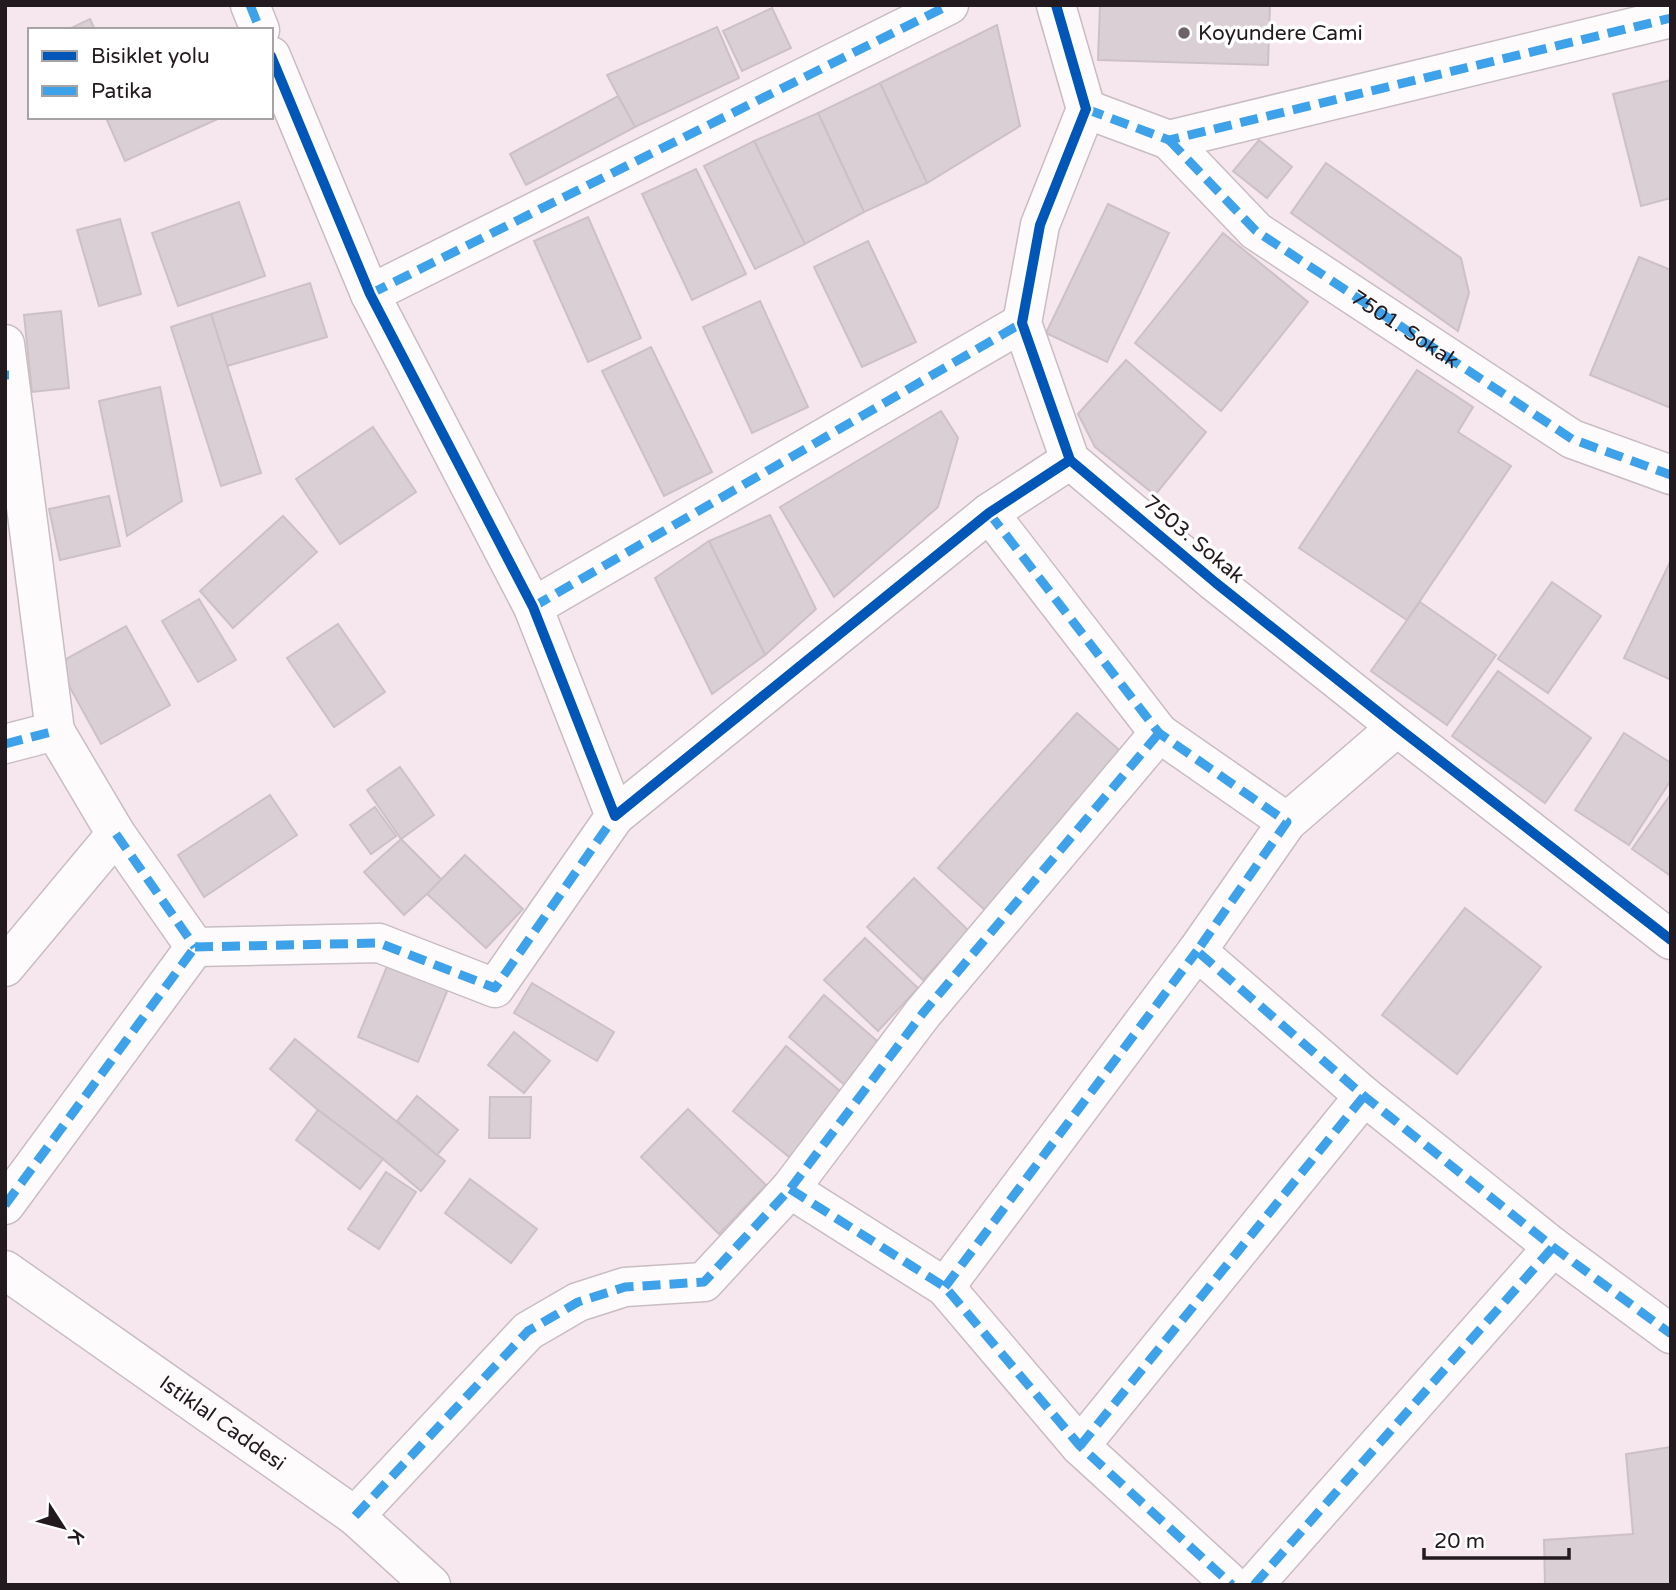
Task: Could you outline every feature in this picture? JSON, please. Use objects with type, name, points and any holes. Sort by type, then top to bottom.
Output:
[{"type":"street","points":[[250,5],[259,28]]},
{"type":"street","points":[[370,294],[949,5]]},
{"type":"street","points":[[195,947],[379,943],[495,989],[615,816],[989,513],[1070,460],[1022,323],[1040,225],[1086,109],[1056,5]]},
{"type":"street","points":[[1086,109],[1169,140],[1671,18]]},
{"type":"street","points":[[273,61],[370,294],[533,607],[615,816]]},
{"type":"street","name":"7501. Sokak","points":[[1169,140],[1256,231],[1267,239],[1572,439],[1671,475]]},
{"type":"street","points":[[533,607],[1022,323]]},
{"type":"street","points":[[7,365],[55,731],[116,834],[195,947]]},
{"type":"street","name":"7503. Sokak","points":[[1070,460],[1216,583],[1671,940]]},
{"type":"street","points":[[989,513],[1159,733],[1287,822]]},
{"type":"street","points":[[945,1287],[1197,951],[1287,822],[1397,727]]},
{"type":"street","points":[[5,744],[55,731]]},
{"type":"street","points":[[355,1516],[528,1331],[578,1302],[625,1287],[704,1282],[790,1189],[923,1013],[1159,733]]},
{"type":"street","points":[[5,967],[116,834]]},
{"type":"street","points":[[5,1205],[195,947]]},
{"type":"street","points":[[1197,951],[1364,1096],[1553,1247],[1671,1335]]},
{"type":"street","points":[[1080,1446],[1364,1096]]},
{"type":"street","points":[[790,1189],[945,1287],[1080,1446],[1232,1585]]},
{"type":"street","points":[[1254,1585],[1553,1247]]},
{"type":"street","name":"Istiklal Caddesi","points":[[5,1270],[355,1516],[431,1585]]},
{"type":"building","name":"Koyundere Cami","points":[[1100,5],[1270,5],[1268,65],[1098,60]]},
{"type":"building","points":[[772,8],[791,48],[742,71],[723,31]]},
{"type":"building","points":[[90,19],[94,28],[71,28]]},
{"type":"building","points":[[997,25],[1020,126],[927,183],[880,83]]},
{"type":"building","points":[[717,27],[739,78],[635,127],[607,75]]},
{"type":"building","points":[[1671,80],[1671,198],[1641,206],[1613,94]]},
{"type":"building","points":[[880,83],[927,183],[864,212],[818,113]]},
{"type":"building","points":[[618,96],[635,127],[526,185],[510,154]]},
{"type":"building","points":[[818,113],[864,212],[805,244],[754,141]]},
{"type":"building","points":[[109,119],[218,119],[125,161],[107,120]]},
{"type":"building","points":[[1259,140],[1292,167],[1267,198],[1233,171]]},
{"type":"building","points":[[754,141],[805,244],[755,269],[704,166]]},
{"type":"building","points":[[1326,163],[1461,258],[1469,293],[1458,331],[1291,213]]},
{"type":"building","points":[[696,169],[746,274],[692,300],[642,194]]},
{"type":"building","points":[[239,202],[265,276],[178,306],[152,233]]},
{"type":"building","points":[[1108,204],[1169,233],[1107,362],[1046,333]]},
{"type":"building","points":[[588,217],[641,338],[588,362],[534,241]]},
{"type":"building","points":[[120,219],[141,294],[99,306],[77,230]]},
{"type":"building","points":[[1223,233],[1308,302],[1221,411],[1135,343]]},
{"type":"building","points":[[868,241],[916,342],[862,367],[814,267]]},
{"type":"building","points":[[1639,257],[1671,270],[1671,408],[1590,375]]},
{"type":"building","points":[[310,283],[327,337],[227,366],[211,314]]},
{"type":"building","points":[[760,301],[808,407],[752,433],[703,327]]},
{"type":"building","points":[[61,311],[69,388],[32,392],[24,315]]},
{"type":"building","points":[[211,314],[261,473],[221,486],[171,327]]},
{"type":"building","points":[[651,347],[712,472],[664,496],[602,371]]},
{"type":"building","points":[[1126,360],[1206,432],[1155,495],[1095,447],[1078,414]]},
{"type":"building","points":[[1417,370],[1473,407],[1458,432],[1511,466],[1407,620],[1299,548]]},
{"type":"building","points":[[160,387],[182,501],[127,536],[99,401]]},
{"type":"building","points":[[941,411],[958,438],[938,507],[834,597],[780,507]]},
{"type":"building","points":[[373,427],[416,492],[340,544],[296,479]]},
{"type":"building","points":[[109,496],[120,546],[60,560],[49,509]]},
{"type":"building","points":[[770,515],[816,609],[765,655],[709,541]]},
{"type":"building","points":[[283,516],[317,552],[233,628],[200,591]]},
{"type":"building","points":[[709,541],[765,655],[712,694],[655,578]]},
{"type":"building","points":[[1671,560],[1671,680],[1624,658]]},
{"type":"building","points":[[1552,582],[1601,616],[1548,693],[1498,659]]},
{"type":"building","points":[[199,599],[236,660],[198,682],[162,621]]},
{"type":"building","points":[[1420,602],[1496,655],[1447,725],[1371,671]]},
{"type":"building","points":[[338,624],[385,692],[334,727],[287,658]]},
{"type":"building","points":[[126,626],[170,705],[101,744],[57,664]]},
{"type":"building","points":[[1498,671],[1591,738],[1545,803],[1452,736]]},
{"type":"building","points":[[1077,713],[1125,755],[985,910],[938,868]]},
{"type":"building","points":[[1624,733],[1671,763],[1671,780],[1629,845],[1575,810]]},
{"type":"building","points":[[400,767],[434,815],[401,839],[367,790]]},
{"type":"building","points":[[1671,794],[1671,876],[1632,849]]},
{"type":"building","points":[[270,795],[297,835],[204,897],[178,855]]},
{"type":"building","points":[[375,807],[396,836],[371,854],[350,825]]},
{"type":"building","points":[[401,839],[442,880],[404,915],[364,872]]},
{"type":"building","points":[[465,855],[523,909],[486,948],[427,894]]},
{"type":"building","points":[[914,878],[969,931],[923,980],[867,927]]},
{"type":"building","points":[[1465,908],[1541,967],[1457,1074],[1382,1015]]},
{"type":"building","points":[[865,938],[918,988],[878,1031],[824,980]]},
{"type":"building","points":[[388,964],[448,989],[418,1062],[358,1037]]},
{"type":"building","points":[[532,983],[614,1032],[597,1061],[514,1013]]},
{"type":"building","points":[[824,995],[883,1046],[847,1087],[789,1037]]},
{"type":"building","points":[[514,1032],[550,1061],[524,1093],[488,1065]]},
{"type":"building","points":[[295,1039],[445,1161],[421,1191],[270,1069]]},
{"type":"building","points":[[786,1046],[846,1096],[794,1161],[733,1111]]},
{"type":"building","points":[[417,1096],[458,1130],[437,1155],[397,1121]]},
{"type":"building","points":[[490,1097],[531,1097],[530,1138],[489,1138]]},
{"type":"building","points":[[688,1109],[766,1185],[719,1234],[641,1157]]},
{"type":"building","points":[[318,1110],[383,1159],[360,1189],[296,1140]]},
{"type":"building","points":[[386,1172],[416,1192],[379,1249],[348,1229]]},
{"type":"building","points":[[470,1179],[537,1229],[511,1263],[445,1213]]},
{"type":"building","points":[[1671,1447],[1671,1585],[1545,1585],[1544,1540],[1633,1534],[1626,1454]]},
{"type":"marked path","points":[[250,5],[259,28]]},
{"type":"marked path","points":[[370,294],[949,5]]},
{"type":"marked path","points":[[1086,109],[1169,140],[1671,18]]},
{"type":"marked path","points":[[1169,140],[1256,231],[1572,439],[1671,475]]},
{"type":"marked path","points":[[533,607],[1022,323]]},
{"type":"marked path","points":[[989,513],[1159,733],[1287,822],[1197,951],[1364,1096],[1553,1247],[1671,1334]]},
{"type":"marked path","points":[[5,744],[55,731]]},
{"type":"marked path","points":[[355,1516],[528,1331],[578,1302],[625,1287],[704,1282],[790,1189],[923,1013],[1159,733]]},
{"type":"marked path","points":[[195,947],[379,943],[495,988],[615,816]]},
{"type":"marked path","points":[[116,834],[195,947]]},
{"type":"marked path","points":[[5,1205],[195,947]]},
{"type":"marked path","points":[[945,1287],[1197,951]]},
{"type":"marked path","points":[[1080,1446],[1364,1096]]},
{"type":"marked path","points":[[790,1189],[945,1287],[1080,1446],[1232,1585]]},
{"type":"marked path","points":[[1254,1585],[1553,1247]]},
{"type":"cycle path","points":[[1056,5],[1086,109],[1040,225],[1022,323],[1070,460],[1216,583],[1671,940]]},
{"type":"cycle path","points":[[273,61],[370,294],[533,607],[615,816],[989,513],[1070,460]]},
{"type":"place","name":"Koyundere Cami","points":[[1184,33]]}]
